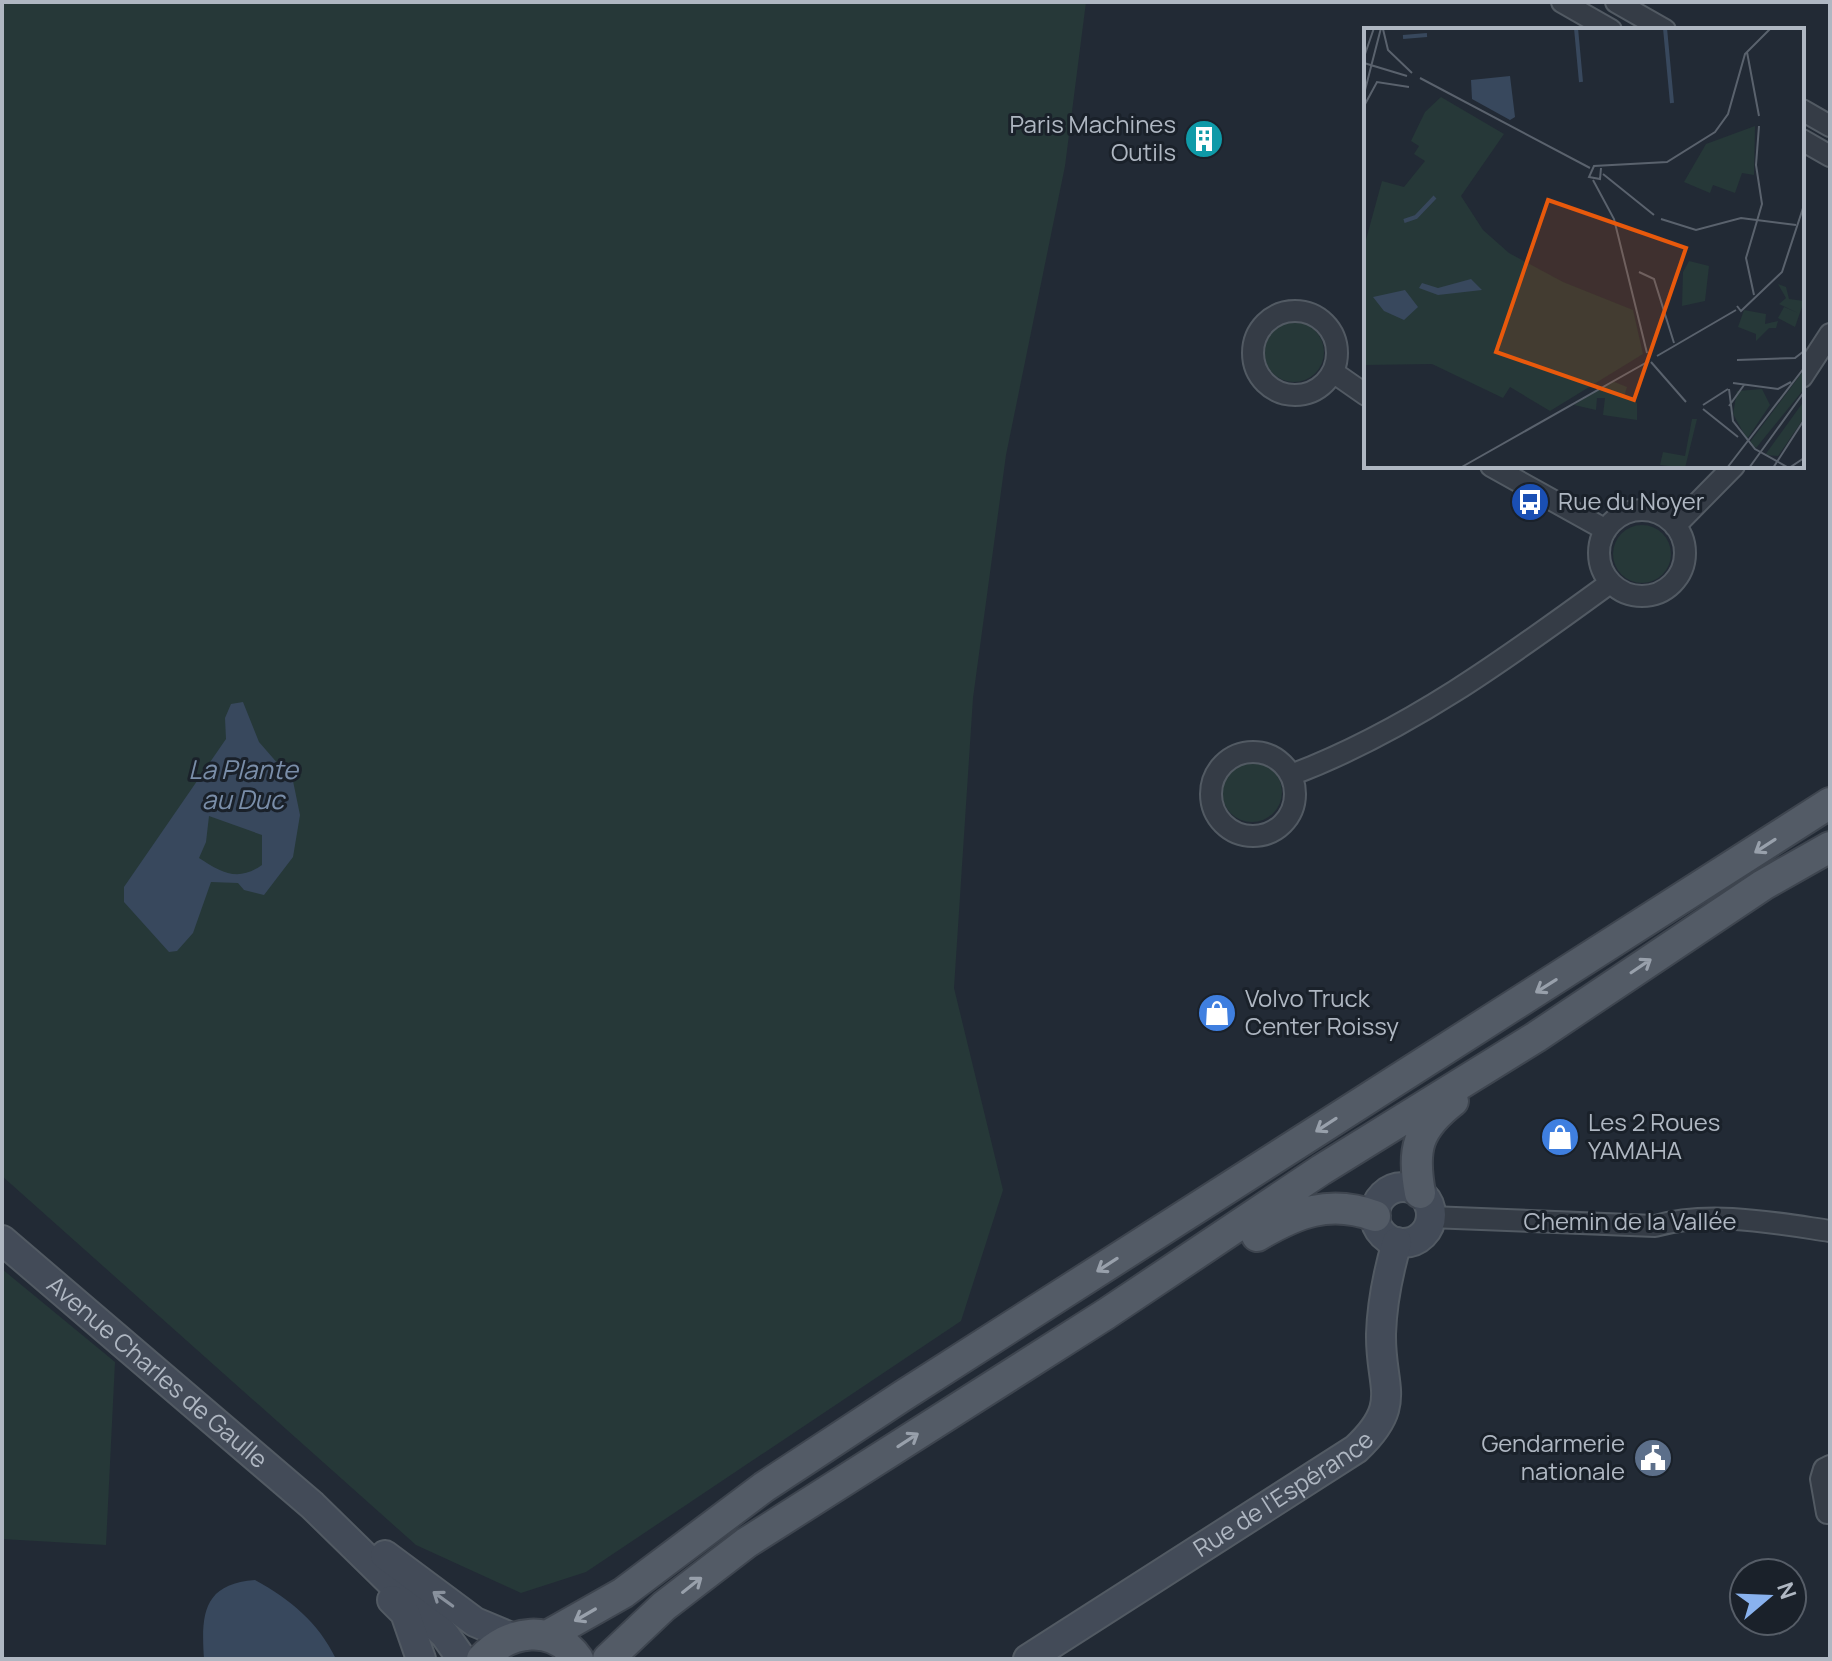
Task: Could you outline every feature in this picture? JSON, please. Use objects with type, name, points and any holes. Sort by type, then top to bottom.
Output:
[{"type":"main road","points":[[547,1636],[623,1593],[764,1487],[904,1395],[1830,803]]},
{"type":"main road","points":[[608,1659],[664,1606],[746,1543],[1106,1314],[1321,1170],[1536,1037],[1763,885],[1830,847]]},
{"type":"main road","points":[[1425,1205],[1404,1187],[1386,1192],[1376,1207],[1375,1216],[1381,1233],[1397,1242],[1407,1242],[1423,1234],[1425,1205],[1416,1170],[1417,1142],[1437,1114],[1536,1037]]},
{"type":"main road","points":[[1106,1314],[1189,1276],[1294,1214],[1324,1207],[1375,1216]]},
{"type":"main road","name":"Avenue Charles de Gaulle","points":[[2,1240],[312,1505],[445,1635],[462,1659]]},
{"type":"main road","name":"Rue de l'Espérance","points":[[1028,1659],[1356,1449],[1374,1431],[1386,1408],[1381,1337],[1385,1282],[1397,1242]]},
{"type":"main road","points":[[312,1505],[334,1538],[405,1613],[421,1659]]},
{"type":"main road","name":"Avenue Charles de Gaulle","points":[[312,1505],[475,1622],[511,1637]]},
{"type":"main road","points":[[482,1659],[494,1646],[511,1637],[547,1636],[562,1643],[578,1659]]},
{"type":"street","points":[[1562,2],[1608,28]]},
{"type":"street","points":[[1616,2],[1662,28]]},
{"type":"street","points":[[1804,111],[1830,126]]},
{"type":"street","points":[[1804,141],[1830,156]]},
{"type":"street","points":[[1284,313],[1313,315],[1324,323],[1336,346],[1333,372],[1314,391],[1301,395],[1276,391],[1266,384],[1254,364],[1258,332],[1284,313]]},
{"type":"street","points":[[1804,374],[1830,334]]},
{"type":"street","points":[[1333,372],[1364,394]]},
{"type":"street","points":[[1495,468],[1606,530]]},
{"type":"street","points":[[1675,526],[1732,468]]},
{"type":"street","points":[[1639,510],[1665,517],[1675,526],[1682,537],[1684,563],[1670,586],[1646,596],[1633,596],[1610,583],[1599,557],[1606,530],[1626,513],[1639,510]]},
{"type":"street","points":[[1291,775],[1330,760],[1441,699],[1495,666],[1610,583]]},
{"type":"street","points":[[1241,753],[1270,755],[1291,775],[1294,802],[1289,815],[1269,833],[1242,834],[1229,829],[1213,807],[1212,780],[1229,759],[1241,753]]},
{"type":"street","name":"Chemin de la Vallée","points":[[1425,1205],[1655,1226],[1680,1219],[1773,1223],[1830,1231]]},
{"type":"street","points":[[1827,1513],[1821,1479],[1824,1469],[1830,1466]]},
{"type":"shaded area","points":[[2,2],[1086,2],[1065,166],[1006,455],[973,698],[954,988],[1003,1190],[961,1321],[586,1572],[521,1593],[416,1545],[2,1176]]},
{"type":"shaded area","points":[[1294,322],[1306,324],[1315,331],[1322,340],[1322,364],[1315,373],[1306,380],[1294,382],[1282,380],[1273,373],[1266,364],[1264,352],[1266,340],[1273,331],[1282,324]]},
{"type":"shaded area","points":[[1642,525],[1663,533],[1671,554],[1663,575],[1642,583],[1621,575],[1613,554],[1621,533]]},
{"type":"shaded area","points":[[1252,762],[1264,764],[1273,771],[1280,780],[1280,804],[1273,813],[1264,820],[1252,822],[1240,820],[1231,813],[1224,804],[1222,792],[1224,780],[1231,771],[1240,764]]},
{"type":"shaded area","points":[[2,1269],[115,1362],[106,1545],[2,1539]]},
{"type":"water","name":"La Plante au Duc","points":[[243,702],[259,742],[293,781],[300,815],[293,857],[264,895],[244,890],[238,883],[211,882],[193,933],[177,951],[169,952],[124,902],[124,887],[226,739],[225,718],[231,704]],"holes":[[[209,816],[262,835],[262,865],[245,873],[230,874],[199,858],[206,842]]]},
{"type":"water","points":[[255,1580],[302,1613],[321,1634],[336,1659],[204,1659],[203,1628],[209,1604],[225,1588]]},
{"type":"place","name":"Paris Machines Outils","points":[[1204,139]]},
{"type":"place","name":"Rue du Noyer","points":[[1530,502]]},
{"type":"place","name":"Volvo Truck Center Roissy","points":[[1217,1013]]},
{"type":"place","name":"Les 2 Roues YAMAHA","points":[[1560,1137]]},
{"type":"place","name":"Gendarmerie nationale","points":[[1653,1458]]}]
